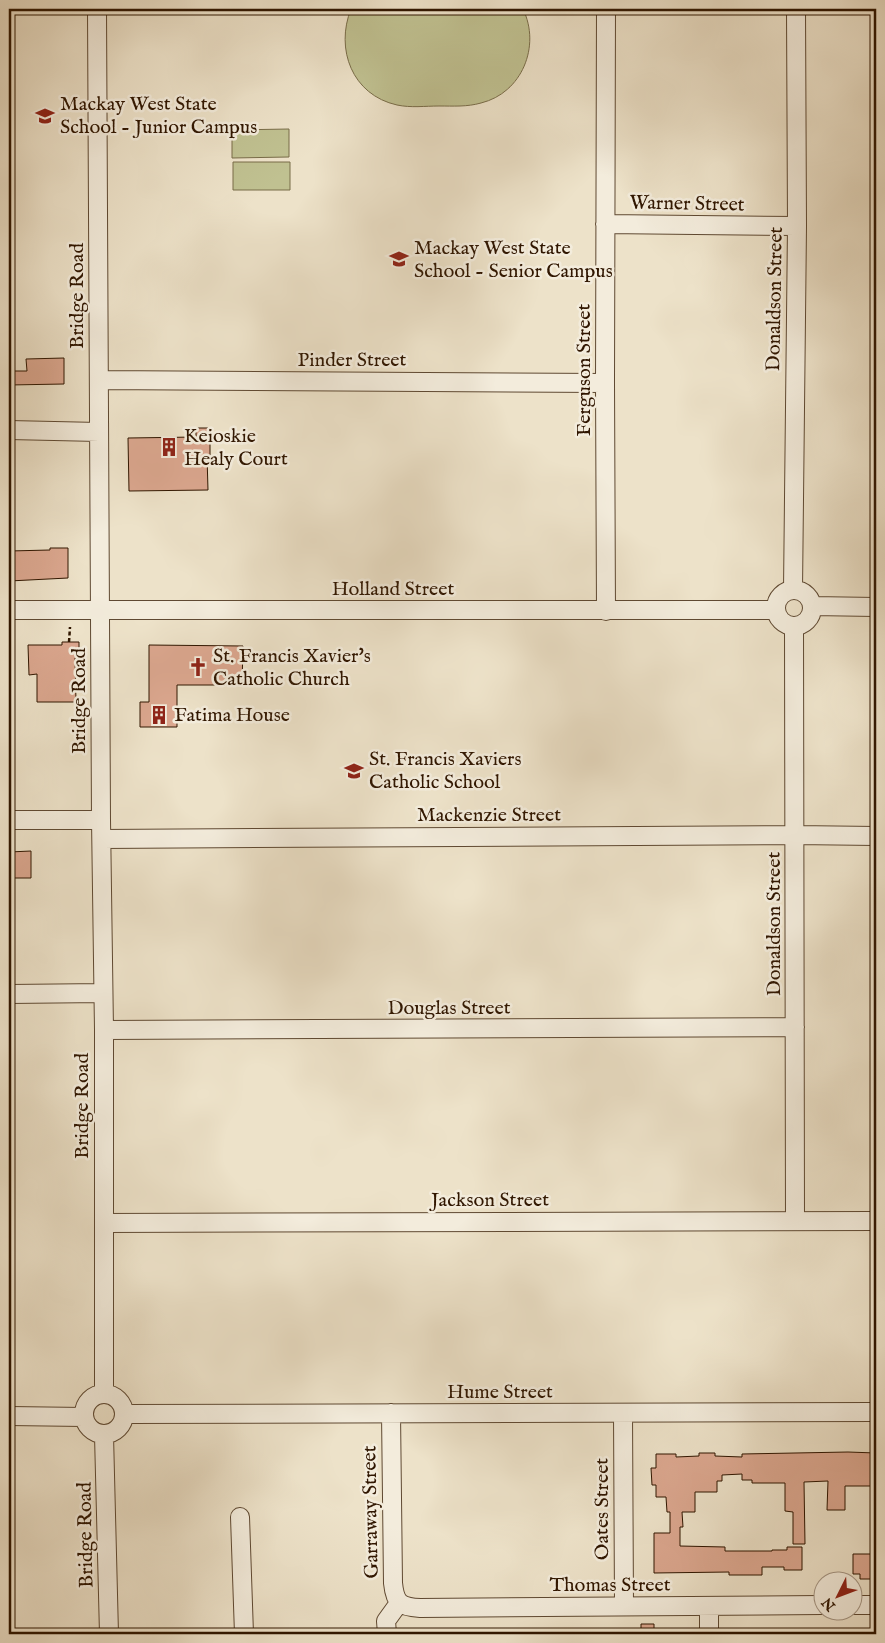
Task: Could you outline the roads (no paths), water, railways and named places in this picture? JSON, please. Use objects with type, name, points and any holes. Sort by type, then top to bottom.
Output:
[{"type":"street","name":"Bridge Road","points":[[97,9],[101,820],[104,1030],[104,1394]]},
{"type":"street","name":"Ferguson Street","points":[[606,9],[606,611]]},
{"type":"street","name":"Donaldson Street","points":[[793,590],[797,226],[796,9]]},
{"type":"street","name":"Warner Street","points":[[605,224],[797,226]]},
{"type":"street","name":"Pinder Street","points":[[99,380],[605,382]]},
{"type":"street","points":[[9,430],[99,432]]},
{"type":"street","points":[[793,590],[805,594],[812,606],[811,617],[806,622],[794,626],[782,621],[776,610],[778,600],[782,595],[793,590]]},
{"type":"street","points":[[812,606],[876,607]]},
{"type":"street","name":"Holland Street","points":[[9,610],[776,610]]},
{"type":"street","name":"Donaldson Street","points":[[794,626],[795,1221]]},
{"type":"street","points":[[9,820],[101,820]]},
{"type":"street","name":"Mackenzie Street","points":[[102,839],[795,834],[876,836]]},
{"type":"street","points":[[9,994],[103,993]]},
{"type":"street","name":"Douglas Street","points":[[104,1030],[796,1027]]},
{"type":"street","name":"Jackson Street","points":[[104,1223],[876,1221]]},
{"type":"street","points":[[104,1394],[111,1395],[117,1399],[122,1404],[124,1414],[122,1425],[111,1434],[104,1435],[92,1431],[84,1417],[87,1402],[104,1394]]},
{"type":"street","name":"Hume Street","points":[[124,1414],[876,1412]]},
{"type":"street","name":"Garraway Street","points":[[387,1634],[386,1621],[399,1603],[396,1599],[393,1583],[391,1413]]},
{"type":"street","name":"Oates Street","points":[[623,1413],[624,1605]]},
{"type":"street","points":[[9,1416],[84,1417]]},
{"type":"street","name":"Bridge Road","points":[[104,1435],[109,1634]]},
{"type":"street","points":[[240,1517],[244,1634]]},
{"type":"street","name":"Thomas Street","points":[[399,1603],[405,1606],[420,1608],[812,1605]]},
{"type":"street","points":[[862,1605],[876,1605]]},
{"type":"street","points":[[709,1606],[709,1634]]},
{"type":"place","name":"Mackay West State School - Junior Campus","points":[[45,116]]},
{"type":"place","name":"Mackay West State School - Senior Campus","points":[[399,259]]},
{"type":"place","name":"Keioskie Healy Court","points":[[169,447]]},
{"type":"place","name":"St. Francis Xavier's Catholic Church","points":[[198,667]]},
{"type":"place","name":"Fatima House","points":[[159,715]]},
{"type":"place","name":"St. Francis Xaviers Catholic School","points":[[354,771]]}]
